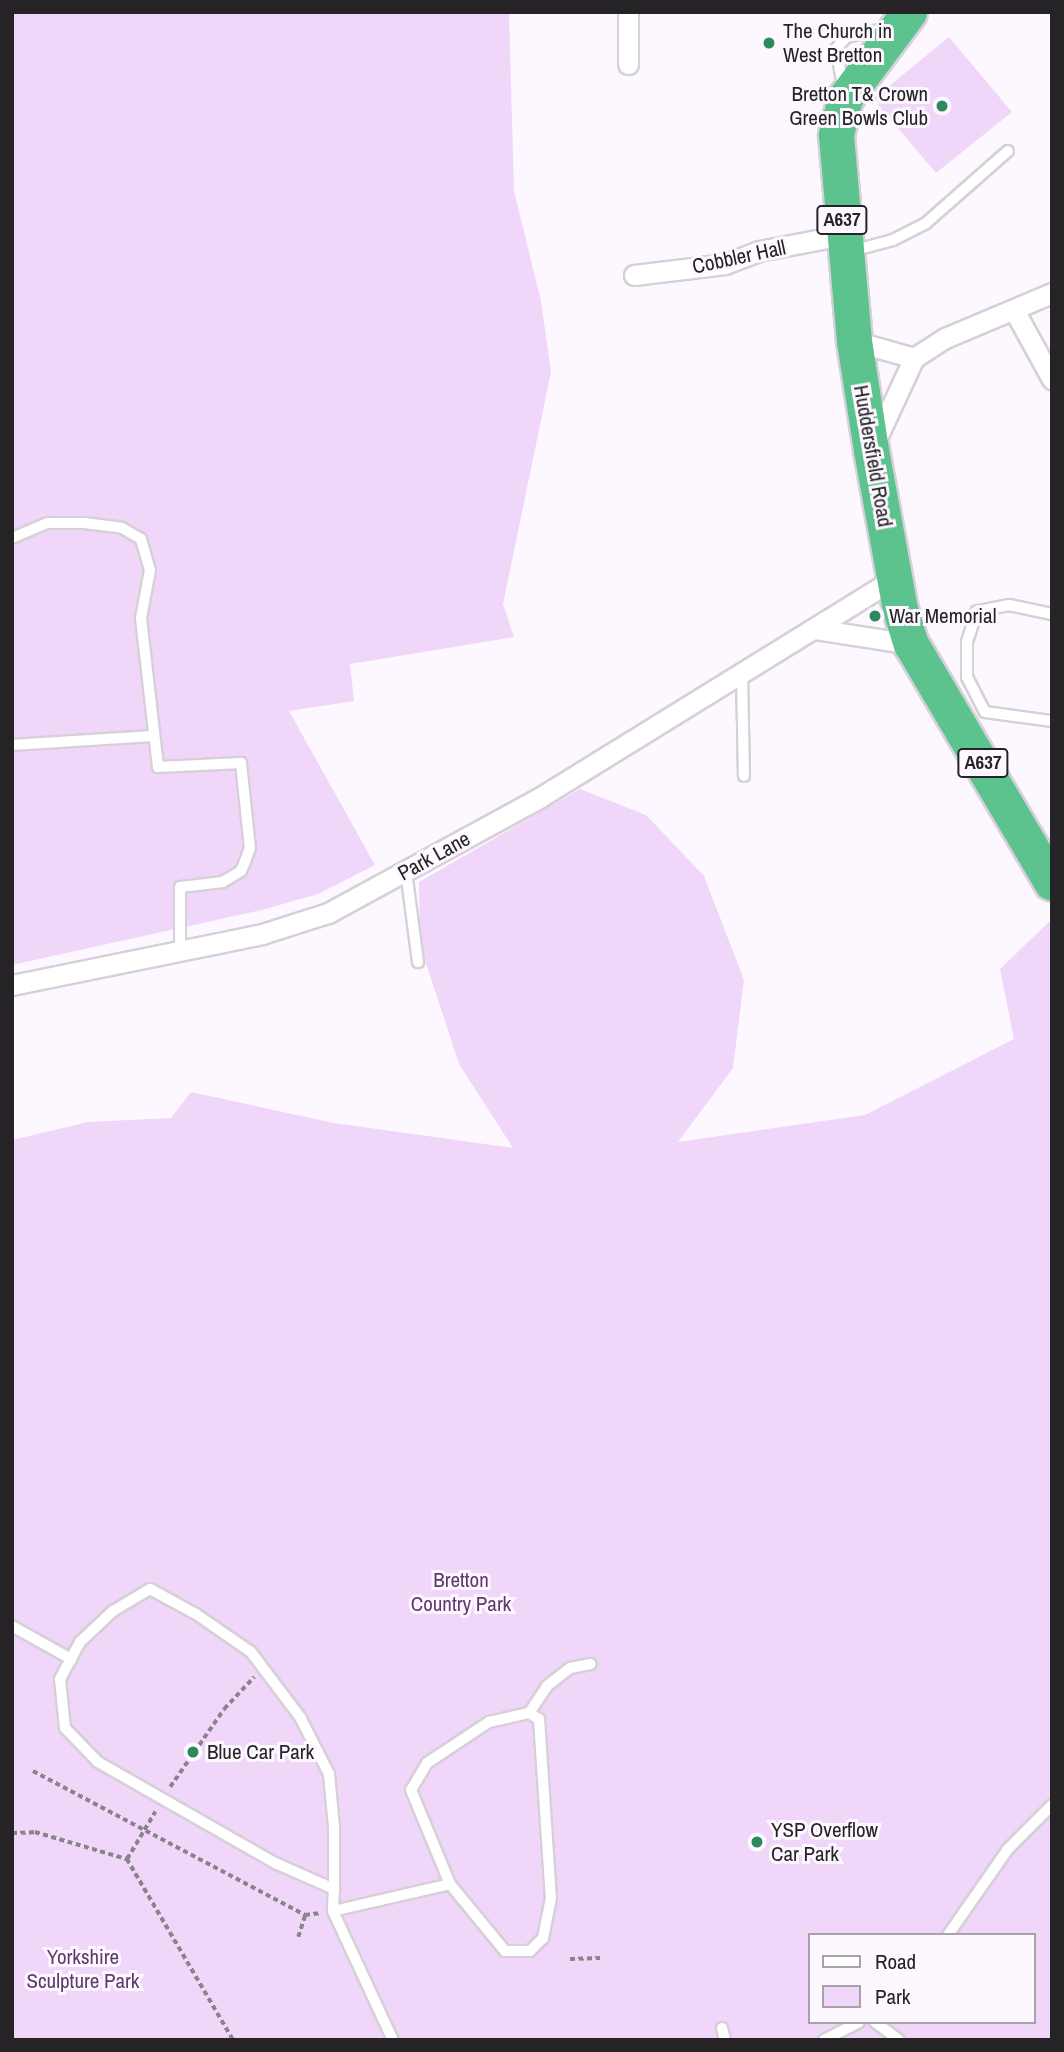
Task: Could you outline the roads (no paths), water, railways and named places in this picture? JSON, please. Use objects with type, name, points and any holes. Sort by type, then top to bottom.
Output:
[{"type":"highway","name":"Huddersfield Road","points":[[904,20],[845,98],[836,135],[854,341],[872,450],[895,578],[911,644],[1048,870]]},
{"type":"street","points":[[628,12],[628,64]]},
{"type":"street","name":"Cobbler Hall","points":[[634,275],[725,264],[759,251],[844,244]]},
{"type":"street","points":[[872,450],[914,358],[945,338],[1052,293]]},
{"type":"street","points":[[1014,310],[1052,379]]},
{"type":"street","points":[[854,341],[914,358]]},
{"type":"street","name":"Park Lane","points":[[12,985],[262,934],[328,913],[540,798],[742,670],[815,629],[895,578]]},
{"type":"street","points":[[815,629],[911,644]]},
{"type":"lane","points":[[844,244],[894,240],[926,223],[1007,151]]},
{"type":"lane","points":[[12,538],[48,523],[84,523],[122,528],[141,539],[150,570],[141,618],[152,736],[158,766],[241,763],[250,848],[241,871],[223,882],[180,887],[180,950]]},
{"type":"lane","points":[[1052,614],[1009,605],[976,611],[967,642],[967,677],[985,712],[1052,721]]},
{"type":"lane","points":[[742,670],[744,776]]},
{"type":"lane","points":[[12,745],[152,736]]},
{"type":"lane","points":[[407,871],[418,962]]},
{"type":"lane","points":[[334,1889],[275,1863],[98,1762],[65,1728],[60,1679],[80,1642],[113,1611],[150,1589],[251,1652],[300,1717],[329,1774],[334,1889],[334,1912],[393,2040]]},
{"type":"lane","points":[[12,1626],[71,1659]]},
{"type":"lane","points":[[529,1713],[547,1686],[562,1674],[591,1664]]},
{"type":"lane","points":[[529,1713],[539,1719],[546,1782],[551,1898],[543,1938],[530,1951],[505,1951],[450,1884],[411,1790],[427,1763],[489,1721],[529,1713]]},
{"type":"lane","points":[[949,1933],[1008,1849],[1052,1805]]},
{"type":"lane","points":[[334,1912],[450,1884]]},
{"type":"lane","points":[[824,2040],[855,2024]]},
{"type":"lane","points":[[877,2024],[899,2040]]},
{"type":"lane","points":[[722,2028],[725,2040]]},
{"type":"place","name":"The Church in West Bretton","points":[[769,43]]},
{"type":"place","name":"Bretton T& Crown Green Bowls Club","points":[[942,106]]},
{"type":"place","name":"War Memorial","points":[[875,616]]},
{"type":"place","name":"Blue Car Park","points":[[193,1752]]},
{"type":"place","name":"YSP Overflow Car Park","points":[[757,1842]]},
{"type":"park label","name":"Bretton Country Park","points":[[461,1592]]},
{"type":"park label","name":"Yorkshire Sculpture Park","points":[[83,1969]]}]
